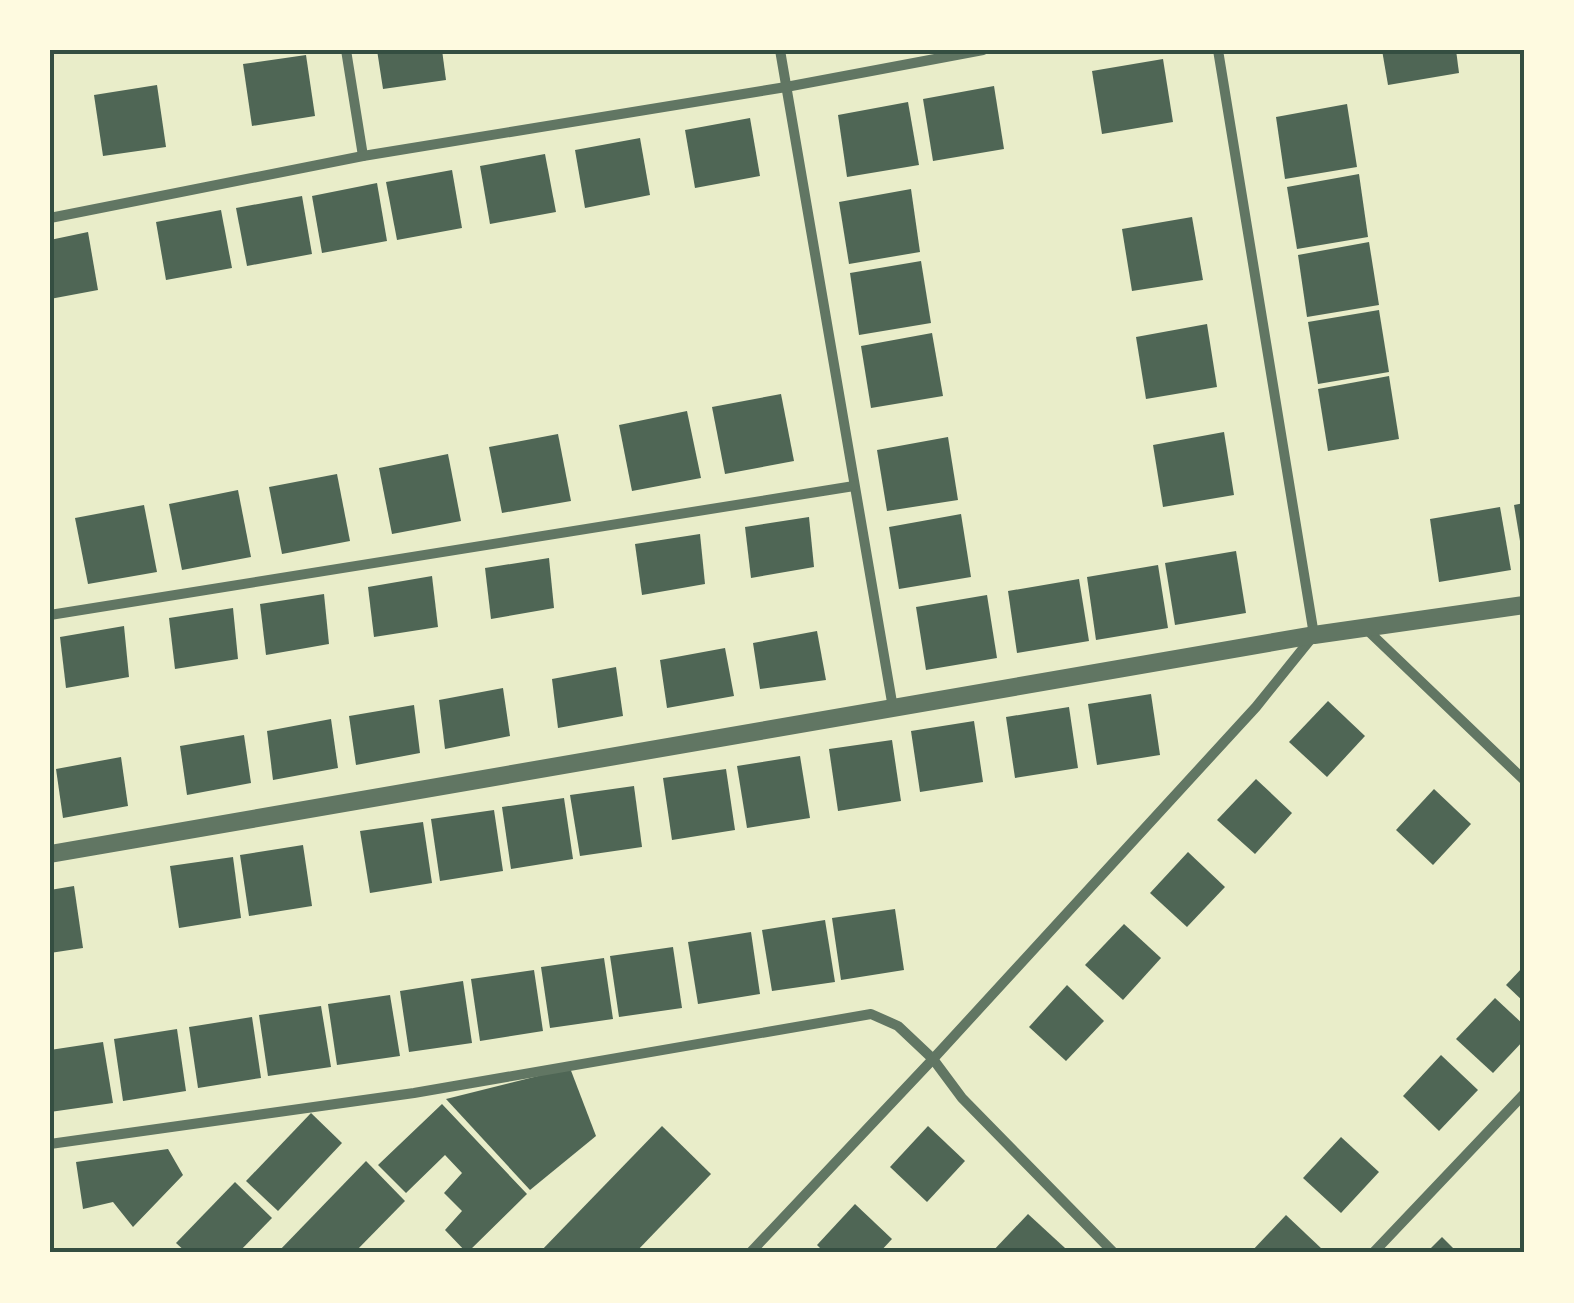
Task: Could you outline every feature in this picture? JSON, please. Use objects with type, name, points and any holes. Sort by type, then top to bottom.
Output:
[{"type":"street","points":[[346,50],[363,156]]},
{"type":"street","points":[[780,50],[893,708]]},
{"type":"street","points":[[50,218],[363,156],[786,88],[983,50]]},
{"type":"street","points":[[750,1253],[1256,707],[1314,635],[1218,50]]},
{"type":"street","points":[[50,615],[854,486]]},
{"type":"street","points":[[50,854],[1363,626],[1524,604]]},
{"type":"street","points":[[1363,626],[1524,780]]},
{"type":"street","points":[[50,1144],[414,1094],[872,1014],[898,1026],[933,1058],[962,1098],[1114,1253]]},
{"type":"street","points":[[1373,1253],[1524,1094]]},
{"type":"building","points":[[377,50],[442,50],[446,80],[383,89]]},
{"type":"building","points":[[1382,50],[1456,50],[1459,73],[1388,85]]},
{"type":"building","points":[[306,55],[315,116],[252,126],[243,64]]},
{"type":"building","points":[[1163,59],[1173,122],[1102,134],[1092,71]]},
{"type":"building","points":[[157,85],[166,147],[103,156],[94,95]]},
{"type":"building","points":[[994,86],[1004,149],[933,161],[923,99]]},
{"type":"building","points":[[908,102],[919,165],[847,177],[838,115]]},
{"type":"building","points":[[1347,104],[1357,167],[1285,179],[1276,117]]},
{"type":"building","points":[[750,118],[760,176],[695,188],[685,130]]},
{"type":"building","points":[[640,138],[650,195],[585,208],[575,150]]},
{"type":"building","points":[[545,154],[556,212],[490,224],[480,166]]},
{"type":"building","points":[[452,170],[462,228],[397,240],[386,182]]},
{"type":"building","points":[[1359,174],[1368,237],[1297,249],[1287,187]]},
{"type":"building","points":[[377,183],[387,241],[322,253],[312,196]]},
{"type":"building","points":[[911,189],[920,252],[849,264],[839,202]]},
{"type":"building","points":[[302,196],[312,254],[247,266],[236,208]]},
{"type":"building","points":[[221,210],[232,268],[166,280],[156,222]]},
{"type":"building","points":[[1192,217],[1203,280],[1132,291],[1122,229]]},
{"type":"building","points":[[88,232],[98,290],[50,299],[50,240]]},
{"type":"building","points":[[1369,242],[1379,305],[1307,317],[1298,255]]},
{"type":"building","points":[[921,261],[931,323],[859,335],[850,273]]},
{"type":"building","points":[[1379,310],[1389,372],[1318,384],[1308,322]]},
{"type":"building","points":[[1207,324],[1217,387],[1146,399],[1136,337]]},
{"type":"building","points":[[932,333],[943,396],[871,408],[861,346]]},
{"type":"building","points":[[1389,376],[1399,439],[1328,451],[1318,389]]},
{"type":"building","points":[[781,394],[794,461],[725,474],[712,407]]},
{"type":"building","points":[[687,411],[701,478],[632,491],[619,425]]},
{"type":"building","points":[[1224,432],[1234,495],[1163,507],[1153,445]]},
{"type":"building","points":[[558,434],[571,501],[502,513],[489,447]]},
{"type":"building","points":[[948,437],[958,500],[887,511],[877,450]]},
{"type":"building","points":[[448,454],[461,521],[392,534],[379,468]]},
{"type":"building","points":[[337,474],[350,541],[282,554],[269,487]]},
{"type":"building","points":[[238,490],[251,557],[182,570],[169,504]]},
{"type":"building","points":[[1524,503],[1524,553],[1522,553],[1514,505]]},
{"type":"building","points":[[144,505],[157,572],[88,584],[75,518]]},
{"type":"building","points":[[1500,507],[1511,570],[1439,582],[1430,519]]},
{"type":"building","points":[[961,514],[971,577],[899,589],[889,527]]},
{"type":"building","points":[[809,517],[814,567],[751,578],[745,527]]},
{"type":"building","points":[[700,534],[705,584],[642,595],[635,544]]},
{"type":"building","points":[[1236,551],[1246,613],[1175,625],[1165,563]]},
{"type":"building","points":[[549,558],[554,608],[491,619],[485,568]]},
{"type":"building","points":[[1158,565],[1168,628],[1096,640],[1087,577]]},
{"type":"building","points":[[432,576],[438,627],[374,637],[368,587]]},
{"type":"building","points":[[1079,579],[1089,641],[1017,653],[1008,591]]},
{"type":"building","points":[[324,594],[329,644],[266,655],[260,604]]},
{"type":"building","points":[[987,595],[997,658],[926,670],[916,607]]},
{"type":"building","points":[[233,608],[238,659],[175,669],[169,618]]},
{"type":"building","points":[[124,626],[129,677],[66,688],[60,637]]},
{"type":"building","points":[[817,631],[826,680],[760,689],[753,643]]},
{"type":"building","points":[[725,648],[734,696],[667,708],[660,660]]},
{"type":"building","points":[[616,667],[623,716],[558,728],[552,679]]},
{"type":"building","points":[[503,688],[510,736],[445,749],[439,700]]},
{"type":"building","points":[[1151,694],[1160,755],[1097,765],[1088,704]]},
{"type":"building","points":[[1328,701],[1365,736],[1327,777],[1289,742]]},
{"type":"building","points":[[414,705],[420,753],[356,765],[349,716]]},
{"type":"building","points":[[1069,707],[1078,768],[1015,778],[1006,717]]},
{"type":"building","points":[[331,719],[338,768],[273,780],[267,731]]},
{"type":"building","points":[[974,721],[983,782],[920,792],[911,731]]},
{"type":"building","points":[[244,735],[251,783],[187,795],[180,746]]},
{"type":"building","points":[[892,740],[901,801],[838,811],[829,749]]},
{"type":"building","points":[[800,756],[810,818],[747,828],[737,766]]},
{"type":"building","points":[[121,757],[128,806],[63,818],[56,769]]},
{"type":"building","points":[[726,769],[735,830],[672,840],[663,778]]},
{"type":"building","points":[[1256,779],[1292,813],[1255,854],[1217,820]]},
{"type":"building","points":[[634,786],[642,847],[580,856],[570,795]]},
{"type":"building","points":[[1434,789],[1471,824],[1433,865],[1396,830]]},
{"type":"building","points":[[564,798],[573,859],[511,869],[502,807]]},
{"type":"building","points":[[494,810],[503,871],[440,881],[431,819]]},
{"type":"building","points":[[423,822],[432,883],[370,893],[360,831]]},
{"type":"building","points":[[303,845],[312,906],[249,916],[240,855]]},
{"type":"building","points":[[1188,852],[1225,887],[1187,927],[1150,893]]},
{"type":"building","points":[[233,857],[241,918],[179,928],[170,866]]},
{"type":"building","points":[[74,886],[83,948],[50,953],[50,890]]},
{"type":"building","points":[[895,909],[904,970],[841,980],[832,918]]},
{"type":"building","points":[[825,920],[835,982],[772,991],[762,930]]},
{"type":"building","points":[[1124,924],[1161,958],[1123,1000],[1085,965]]},
{"type":"building","points":[[751,932],[760,994],[698,1004],[688,942]]},
{"type":"building","points":[[673,947],[682,1008],[619,1017],[610,956]]},
{"type":"building","points":[[604,958],[613,1019],[550,1028],[541,967]]},
{"type":"building","points":[[1524,966],[1524,1002],[1506,985]]},
{"type":"building","points":[[534,970],[543,1031],[480,1041],[471,979]]},
{"type":"building","points":[[463,981],[472,1043],[409,1052],[400,991]]},
{"type":"building","points":[[1067,985],[1104,1021],[1066,1061],[1029,1027]]},
{"type":"building","points":[[390,995],[400,1056],[337,1065],[328,1004]]},
{"type":"building","points":[[1495,998],[1524,1025],[1524,1040],[1493,1073],[1456,1039]]},
{"type":"building","points":[[321,1006],[331,1067],[268,1076],[259,1015]]},
{"type":"building","points":[[252,1017],[261,1078],[198,1088],[189,1027]]},
{"type":"building","points":[[177,1029],[186,1091],[123,1101],[114,1039]]},
{"type":"building","points":[[103,1042],[113,1103],[50,1112],[50,1050]]},
{"type":"building","points":[[1441,1055],[1478,1090],[1439,1131],[1403,1096]]},
{"type":"building","points":[[570,1068],[596,1136],[530,1190],[446,1099]]},
{"type":"building","points":[[442,1104],[527,1194],[467,1253],[445,1230],[462,1211],[444,1193],[462,1173],[445,1155],[406,1193],[378,1165]]},
{"type":"building","points":[[311,1113],[342,1143],[278,1211],[246,1181]]},
{"type":"building","points":[[662,1126],[711,1174],[635,1253],[539,1253]]},
{"type":"building","points":[[928,1126],[965,1161],[927,1202],[890,1167]]},
{"type":"building","points":[[1341,1137],[1379,1172],[1341,1213],[1303,1178]]},
{"type":"building","points":[[168,1149],[183,1175],[133,1227],[113,1202],[83,1209],[76,1162]]},
{"type":"building","points":[[366,1161],[405,1201],[354,1253],[277,1253]]},
{"type":"building","points":[[235,1182],[272,1218],[238,1253],[187,1253],[176,1243]]},
{"type":"building","points":[[855,1204],[892,1239],[879,1253],[825,1253],[817,1245]]},
{"type":"building","points":[[1028,1214],[1065,1248],[1060,1253],[991,1253]]},
{"type":"building","points":[[1286,1215],[1323,1250],[1250,1253]]},
{"type":"building","points":[[1442,1237],[1458,1253],[1426,1253]]}]
